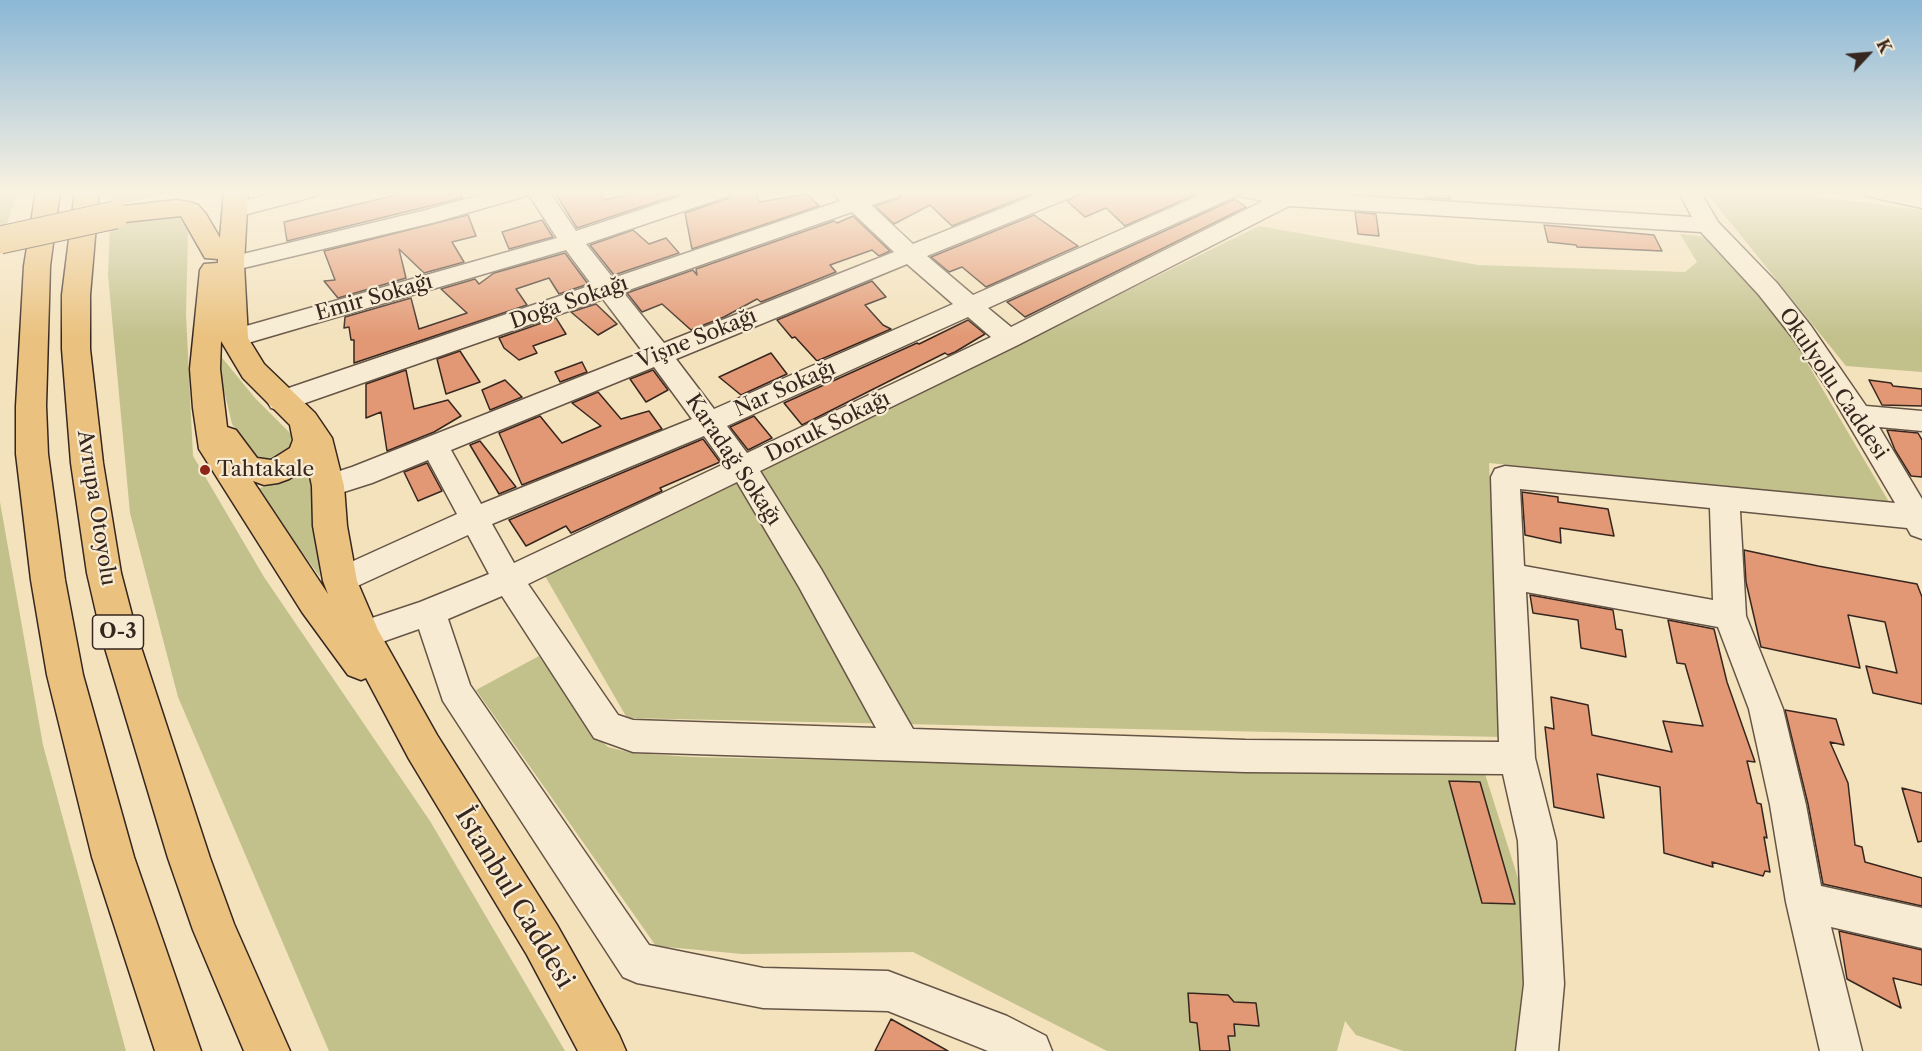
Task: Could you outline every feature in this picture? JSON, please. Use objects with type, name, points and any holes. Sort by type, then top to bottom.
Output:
[{"type":"main road","points":[[41,240],[37,266],[31,406],[32,454],[48,580],[64,675],[113,857],[178,1051]]},
{"type":"main road","name":"Avrupa Otoyolu","points":[[82,240],[76,295],[76,349],[87,463],[104,573],[120,638],[185,847],[215,930],[267,1051]]},
{"type":"main road","points":[[211,240],[223,258],[234,338],[253,370],[317,438],[328,486],[330,526],[339,581],[362,635],[423,747]]},
{"type":"main road","points":[[225,240],[205,369],[208,408],[215,449],[314,602],[423,747]]},
{"type":"main road","points":[[208,408],[230,446],[246,466],[264,473],[278,471],[303,455],[308,440],[292,411]]},
{"type":"main road","name":"İstanbul Caddesi","points":[[423,747],[542,940],[603,1051]]},
{"type":"street","points":[[223,258],[313,240]]},
{"type":"street","name":"Doğa Sokağı","points":[[292,411],[737,240]]},
{"type":"street","points":[[895,240],[1009,339]]},
{"type":"street","name":"Vişne Sokağı","points":[[328,486],[362,475],[945,240]]},
{"type":"street","name":"Nar Sokağı","points":[[339,581],[474,519],[708,423],[1118,240]]},
{"type":"street","name":"Doruk Sokağı","points":[[362,635],[430,612],[508,579],[743,468],[1009,339],[1183,240]]},
{"type":"street","name":"Okulyolu Caddesi","points":[[1722,240],[1768,289],[1802,332],[1839,385],[1856,416],[1911,486],[1919,522]]},
{"type":"street","name":"Karadağ Sokağı","points":[[571,241],[659,354],[743,468],[810,578],[903,744]]},
{"type":"street","name":"Emir Sokağı","points":[[234,338],[571,241]]},
{"type":"street","points":[[1856,416],[1922,421]]},
{"type":"street","points":[[434,445],[508,579],[606,727],[633,736],[1245,756],[1517,758]]},
{"type":"street","points":[[1537,1051],[1544,984],[1537,841],[1517,758],[1505,477],[1725,499],[1919,522]]},
{"type":"street","points":[[1725,499],[1726,565],[1730,616],[1766,709],[1788,805],[1805,902],[1841,1051]]},
{"type":"street","points":[[1509,576],[1730,616]]},
{"type":"street","points":[[430,612],[455,691],[637,963],[763,988],[888,991],[992,1031],[1031,1051]]},
{"type":"street","points":[[1805,902],[1922,928]]},
{"type":"shaded area","points":[[109,240],[188,240],[186,315],[193,456],[264,577],[430,821],[565,1051],[329,1051],[178,697],[130,513],[108,275]]},
{"type":"shaded area","points":[[1230,240],[1338,240],[1478,265],[1685,272],[1697,262],[1684,240],[1712,240],[1789,332],[1889,502],[1489,463],[1502,737],[627,718],[545,576]]},
{"type":"shaded area","points":[[1745,240],[1922,240],[1922,372],[1846,366]]},
{"type":"shaded area","points":[[214,348],[255,398],[292,435],[288,455],[275,463],[256,461],[232,424]]},
{"type":"shaded area","points":[[312,462],[320,577],[256,489],[281,482],[300,473]]},
{"type":"shaded area","points":[[0,502],[43,745],[126,1051],[0,1051]]},
{"type":"shaded area","points":[[539,656],[596,736],[608,747],[632,753],[692,757],[1485,774],[1530,916],[1515,1051],[1403,1051],[1356,1035],[1345,1021],[1337,1051],[1107,1051],[913,952],[742,954],[656,946],[476,690]]},
{"type":"building","points":[[368,240],[460,240],[452,242],[464,262],[424,273],[399,249],[406,278],[338,298],[324,281],[335,280],[324,251]]},
{"type":"building","points":[[505,240],[542,240],[509,249]]},
{"type":"building","points":[[604,240],[644,240],[649,244],[668,240],[679,253],[614,275],[590,245]]},
{"type":"building","points":[[690,240],[718,240],[692,249]]},
{"type":"building","points":[[779,240],[878,240],[890,251],[879,256],[872,250],[830,265],[836,272],[761,302],[757,299],[724,317],[691,330],[662,304],[642,312],[627,293],[693,270],[697,275],[696,269]]},
{"type":"building","points":[[973,240],[1070,240],[1078,246],[986,287],[962,267],[949,272],[931,257]]},
{"type":"building","points":[[1144,240],[1180,240],[1025,317],[1007,302]]},
{"type":"building","points":[[1548,240],[1657,240],[1662,251],[1577,247],[1576,245],[1548,242]]},
{"type":"building","points":[[565,253],[588,284],[559,294],[549,278],[516,289],[527,305],[354,363],[354,340],[351,340],[349,327],[344,328],[345,317],[411,298],[419,329],[467,313],[441,289],[475,279],[479,284],[494,273]]},
{"type":"building","points":[[872,281],[886,297],[865,305],[883,325],[891,329],[817,361],[795,337],[792,338],[777,320]]},
{"type":"building","points":[[596,304],[617,324],[598,335],[571,312]]},
{"type":"building","points":[[556,318],[566,334],[533,346],[537,353],[519,360],[504,348],[499,338]]},
{"type":"building","points":[[968,320],[985,334],[955,352],[948,355],[945,353],[802,425],[784,403],[919,344]]},
{"type":"building","points":[[460,351],[480,382],[446,394],[437,359]]},
{"type":"building","points":[[771,353],[787,374],[741,395],[719,377]]},
{"type":"building","points":[[582,362],[587,372],[560,382],[555,372]]},
{"type":"building","points":[[406,370],[414,409],[448,400],[461,416],[434,432],[387,451],[381,412],[366,418],[366,384]]},
{"type":"building","points":[[653,370],[668,390],[646,402],[630,379]]},
{"type":"building","points":[[505,380],[522,397],[490,410],[482,390]]},
{"type":"building","points":[[1869,380],[1891,383],[1893,386],[1922,389],[1922,406],[1882,405]]},
{"type":"building","points":[[598,392],[621,419],[649,411],[662,429],[522,485],[499,433],[540,416],[562,443],[601,426],[572,403]]},
{"type":"building","points":[[754,416],[772,438],[748,450],[730,427]]},
{"type":"building","points":[[1887,430],[1918,433],[1922,440],[1922,477],[1911,476],[1895,450]]},
{"type":"building","points":[[703,439],[720,462],[660,488],[662,491],[571,533],[566,526],[526,546],[509,520]]},
{"type":"building","points":[[480,441],[516,487],[499,494],[470,445]]},
{"type":"building","points":[[427,463],[442,491],[418,501],[404,472]]},
{"type":"building","points":[[1522,492],[1558,497],[1558,502],[1608,509],[1614,536],[1560,528],[1561,543],[1525,535]]},
{"type":"building","points":[[1744,550],[1917,584],[1922,597],[1922,704],[1873,693],[1866,666],[1897,673],[1885,622],[1848,615],[1860,668],[1761,647],[1746,582]]},
{"type":"building","points":[[1530,595],[1613,610],[1616,629],[1622,630],[1626,657],[1581,648],[1578,620],[1533,613]]},
{"type":"building","points":[[1668,620],[1714,629],[1727,682],[1755,762],[1747,761],[1757,803],[1761,804],[1767,838],[1764,837],[1770,872],[1765,871],[1763,876],[1712,862],[1713,867],[1664,853],[1660,787],[1597,774],[1604,818],[1554,807],[1545,727],[1554,729],[1551,697],[1588,705],[1592,735],[1672,752],[1663,721],[1703,726],[1685,664],[1677,663]]},
{"type":"building","points":[[1785,710],[1836,719],[1844,745],[1830,742],[1848,783],[1855,845],[1862,847],[1865,862],[1922,878],[1922,906],[1823,884],[1808,804]]},
{"type":"building","points":[[1449,781],[1480,782],[1515,904],[1482,903]]},
{"type":"building","points":[[1902,788],[1922,793],[1922,841],[1918,842]]},
{"type":"building","points":[[1839,931],[1922,950],[1922,985],[1893,978],[1901,1008],[1847,979]]},
{"type":"building","points":[[1188,993],[1228,995],[1234,1002],[1256,1003],[1259,1026],[1234,1024],[1235,1036],[1228,1036],[1230,1051],[1200,1051],[1197,1023],[1190,1022]]},
{"type":"building","points":[[891,1019],[948,1051],[875,1051]]},
{"type":"place","name":"Tahtakale","points":[[205,470]]}]
